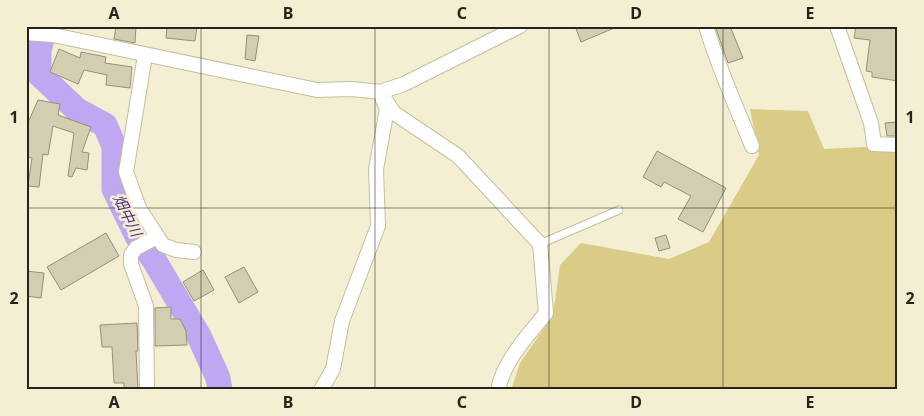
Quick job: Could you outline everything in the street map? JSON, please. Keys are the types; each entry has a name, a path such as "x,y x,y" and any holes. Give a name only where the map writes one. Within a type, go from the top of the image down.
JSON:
{"street":[{"path":"26,33 53,35 317,90 352,89 380,92 404,84 520,26"},
{"path":"706,26 716,60 752,146"},
{"path":"837,26 871,123 874,144 898,146"},
{"path":"145,55 126,172 139,208 154,238 163,245 176,250 194,252"},
{"path":"380,92 394,113 458,156 540,244 546,313 508,362 501,376 498,390"},
{"path":"321,390 333,369 342,321 378,226 376,169 387,109 380,92"},
{"path":"148,390 146,306 131,264 131,255 136,248 154,238"}],"lane":[{"path":"540,244 619,210"}],"shaded area":[{"path":"750,109 808,111 824,149 864,147 898,151 898,390 511,390 520,363 553,315 560,265 581,243 669,259 709,242 759,155"}],"building":[{"path":"116,26 136,26 135,43 114,39"},
{"path":"167,26 197,26 195,41 166,38"},
{"path":"575,26 619,26 581,42"},
{"path":"715,26 730,26 743,58 728,63"},
{"path":"856,26 898,26 898,81 872,77 872,72 866,71 870,40 854,38"},
{"path":"247,35 259,36 255,61 245,59"},
{"path":"59,49 80,58 81,52 106,57 105,63 132,67 130,88 106,85 107,75 84,70 78,84 50,72"},
{"path":"38,100 60,104 58,115 91,127 82,152 89,153 87,170 76,168 72,177 68,176 74,133 53,126 48,155 43,154 39,187 28,186 32,158 26,157 26,127"},
{"path":"898,122 898,136 887,136 885,123"},
{"path":"657,151 726,188 703,232 678,219 691,196 664,182 661,187 643,177"},
{"path":"106,233 119,256 61,290 47,267"},
{"path":"666,235 670,248 659,251 655,238"},
{"path":"244,267 258,292 239,303 225,277"},
{"path":"203,270 214,290 194,301 183,282"},
{"path":"26,271 44,273 41,298 26,296"},
{"path":"171,307 171,319 180,319 186,331 187,345 155,346 155,308"},
{"path":"137,323 138,390 124,390 124,383 114,383 112,347 102,347 100,325"}],"waterway":[{"name":"畑中川","path":"45,26 39,51 39,74 77,110 105,125 114,146 114,189 137,236 154,260 199,336 218,378 220,390"}]}
